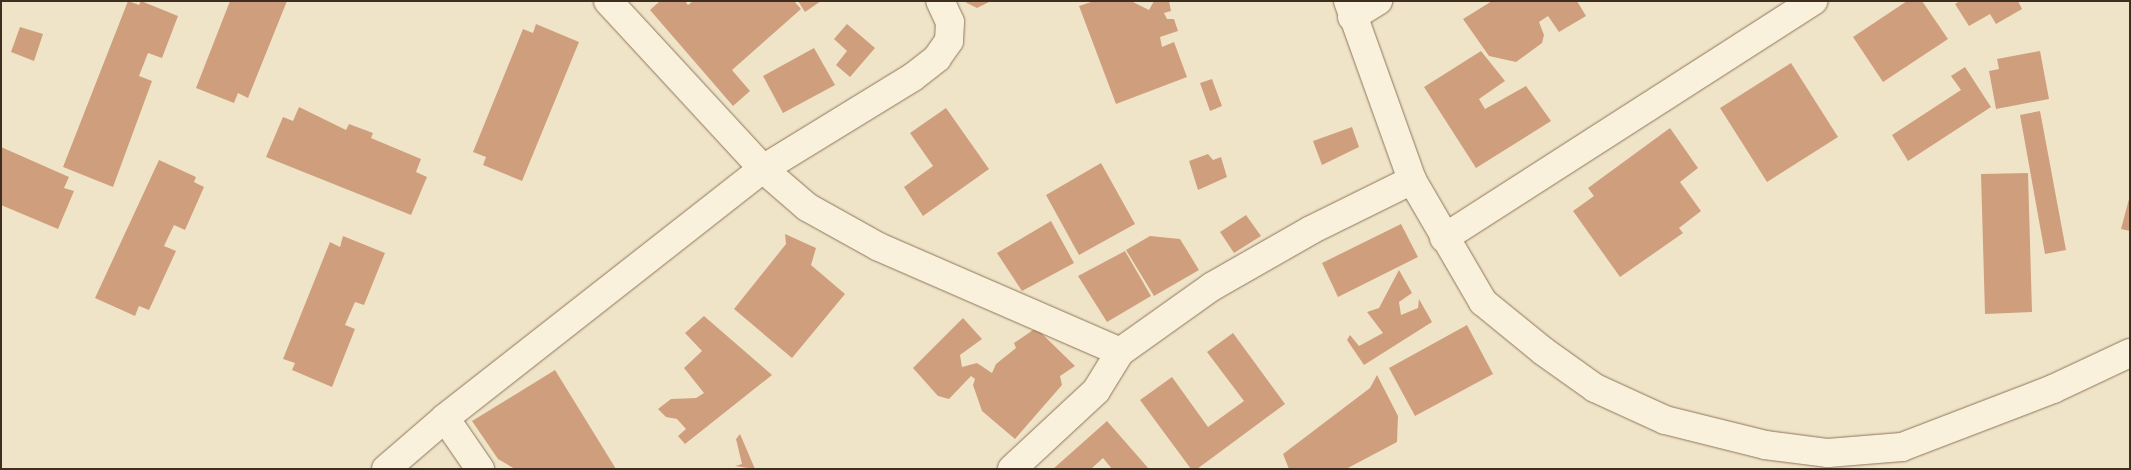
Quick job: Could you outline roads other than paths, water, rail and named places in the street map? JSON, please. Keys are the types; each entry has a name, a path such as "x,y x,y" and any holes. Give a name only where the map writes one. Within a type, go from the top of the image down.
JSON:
{"street":[{"path":"608,1 762,168 808,207 879,248 1120,352"},
{"path":"386,469 445,418 762,168 913,77 937,58 949,41 950,22 940,1"},
{"path":"1378,1 1350,9 1412,180 1444,238 1483,302 1543,351 1595,388 1665,420 1768,457 1902,447 2053,389 2130,353"},
{"path":"1444,238 1813,1"},
{"path":"1012,469 1096,391 1120,352 1213,286 1310,230 1412,180"},
{"path":"445,418 480,469"}]}
